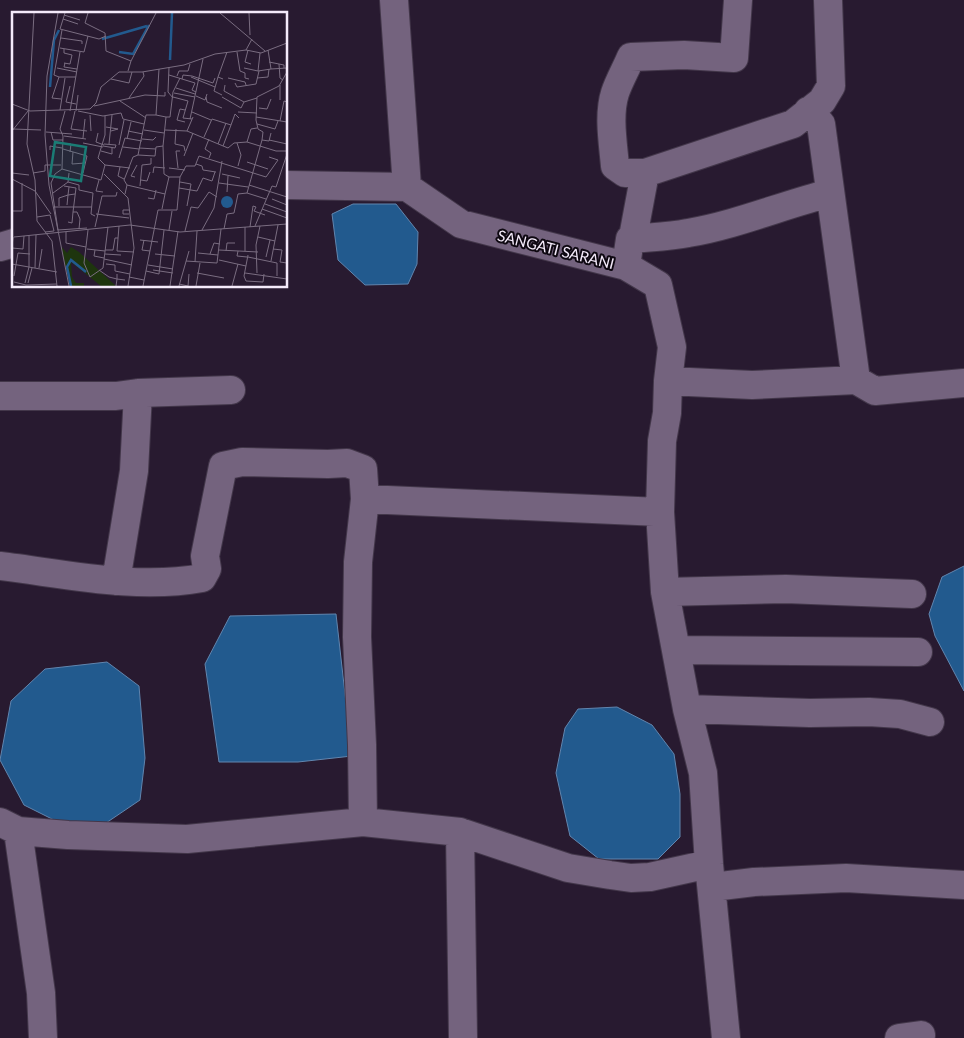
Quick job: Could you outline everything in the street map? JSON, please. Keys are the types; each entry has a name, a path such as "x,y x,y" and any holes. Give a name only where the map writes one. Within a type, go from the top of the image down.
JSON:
{"street":[{"path":"288,185 407,187 394,0"},
{"path":"738,0 734,58 684,55 631,57 613,103 612,139 615,166 625,173 645,172 793,124 822,101 831,86 828,0"},
{"path":"808,112 821,124 856,380"},
{"name":"SANGATI SARANI","path":"407,187 461,224 626,266 645,172"},
{"path":"630,239 688,233 744,219 787,204 830,193"},
{"path":"626,266 658,285 672,347 667,413 662,442 660,512 665,592 687,708 703,773 726,1038"},
{"path":"668,381 752,385 856,380 875,391 964,383"},
{"path":"0,396 116,396 138,393 231,390"},
{"path":"116,581 134,472 138,393"},
{"path":"0,566 116,581 158,583 202,578 207,569 205,556 223,466 242,462 347,463 363,468 365,499 358,562 357,637 362,746 362,822"},
{"path":"365,499 660,512"},
{"path":"665,592 786,589 912,594"},
{"path":"676,650 918,652"},
{"path":"687,708 810,713 877,712 900,714 930,722"},
{"path":"43,1038 40,993 9,826 68,835 187,839 362,822 460,832 568,868 630,878 711,876 754,882 846,878 964,885"},
{"path":"460,832 463,1038"}],"water":[{"path":"353,204 396,204 418,232 417,264 408,284 365,285 338,260 332,214"},
{"path":"964,566 964,691 935,636 929,614 942,577"},
{"path":"336,614 352,756 298,762 219,762 205,664 230,616"},
{"path":"107,662 139,686 145,758 140,800 106,823 58,822 24,805 0,760 11,701 45,669"},
{"path":"617,707 652,725 674,754 680,794 680,837 658,859 599,859 570,836 556,773 565,728 578,709"}]}
